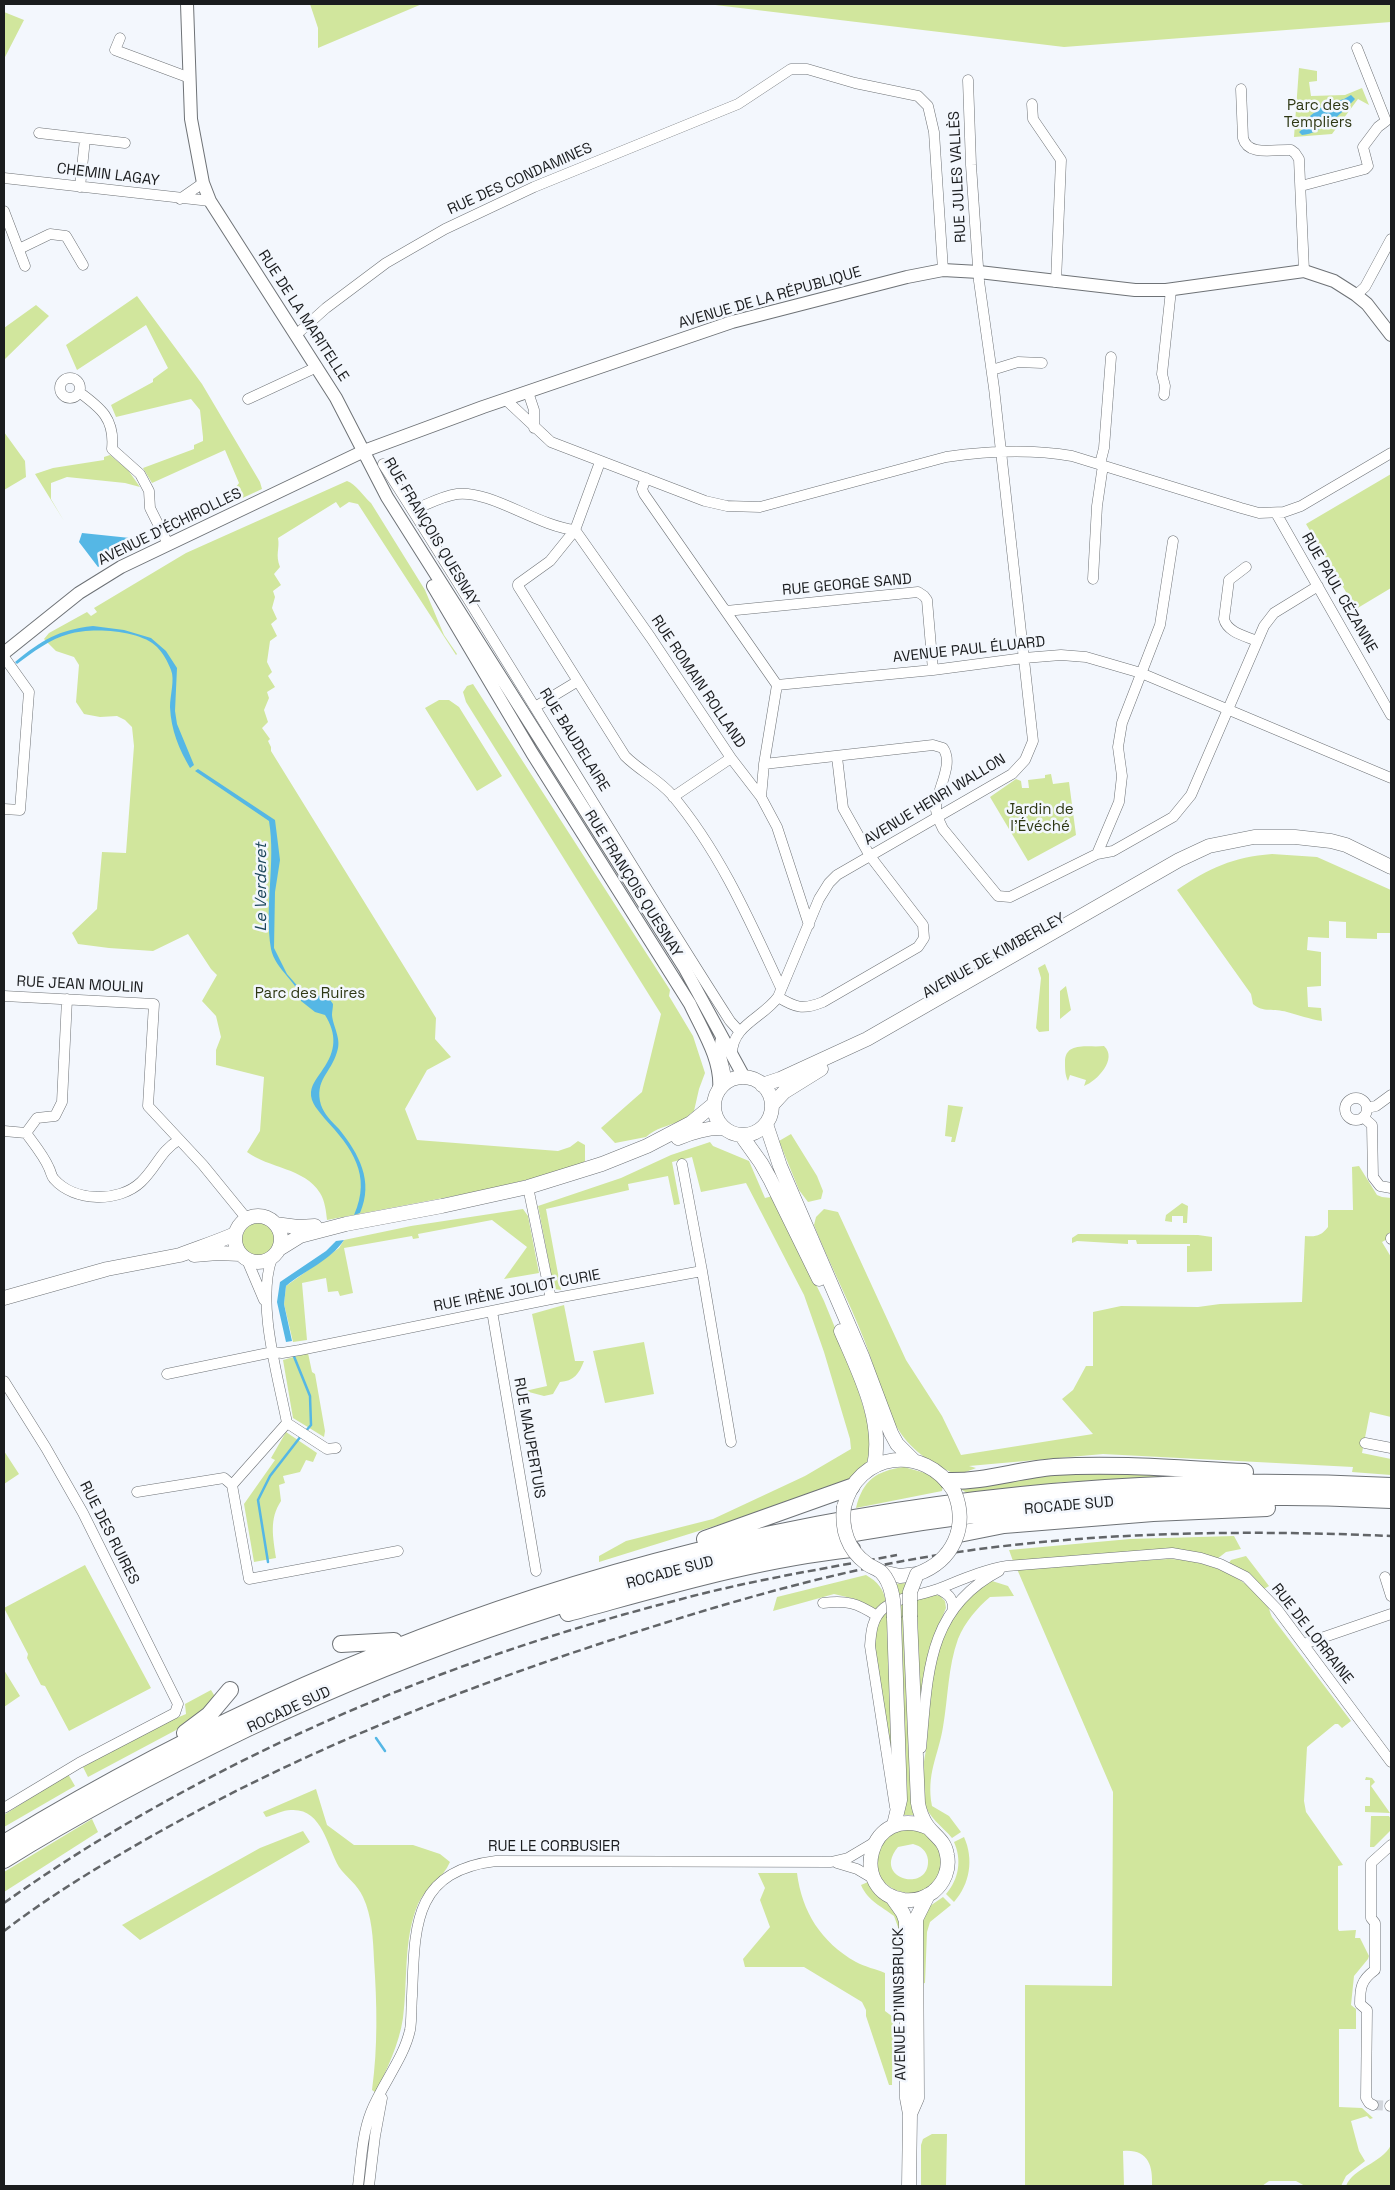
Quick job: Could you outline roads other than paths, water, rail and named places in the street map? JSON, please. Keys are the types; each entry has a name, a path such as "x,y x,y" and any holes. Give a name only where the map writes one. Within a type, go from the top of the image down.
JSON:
{"highway":[{"path":"951,1486 962,1481 1030,1469 1082,1466 1310,1476 1316,1482"},
{"name":"ROCADE SUD","path":"4,1843 74,1802 178,1746 267,1702 427,1643 574,1584 680,1554 850,1518 999,1497 1116,1487 1214,1483 1316,1482 1391,1486"},
{"path":"574,1584 851,1487"},
{"name":"ROCADE SUD","path":"4,1860 82,1814 192,1756 427,1643 668,1573 775,1548 886,1528 986,1514 1134,1501 1241,1497 1391,1500"},
{"path":"959,1534 989,1527 1153,1513 1302,1506 1391,1506"},
{"path":"341,1644 427,1643 796,1557 852,1549"},
{"path":"74,1802 199,1724 230,1690"}],"main road":[{"name":"AVENUE DE KIMBERLEY","path":"762,1085 780,1079 866,1039 1179,860 1209,846 1254,837 1317,838 1338,843 1391,867"},
{"name":"AVENUE DE KIMBERLEY","path":"1295,837 1322,844 1391,876"},
{"name":"AVENUE DE KIMBERLEY","path":"772,1105 784,1092 817,1071 1025,958 1165,876 1236,842"},
{"path":"722,1087 734,1079 744,1077 754,1080 767,1090 772,1105 766,1124 759,1130 741,1135"},
{"name":"RUE FRANÇOIS QUESNAY","path":"714,1104 722,1087"},
{"path":"714,1104 716,1117 724,1128"},
{"path":"529,1190 647,1146 691,1124 714,1104"},
{"path":"766,1124 780,1166 862,1356 891,1433 897,1444 912,1460"},
{"path":"183,1254 190,1256 218,1253 260,1262 293,1239 346,1224 529,1190 600,1173 689,1134 709,1129 724,1128 741,1135 761,1163 804,1246 866,1392 875,1427 877,1448 874,1466"},
{"path":"243,1257 235,1243 235,1234 240,1225 247,1219 260,1216 275,1224 281,1238 275,1253"},
{"path":"275,1224 298,1227 346,1224"},
{"path":"4,1298 107,1269 183,1254 186,1251 235,1234"},
{"path":"895,1460 912,1460 931,1468 951,1486 960,1514 959,1534 948,1553 938,1564 916,1574 900,1576 882,1572 868,1565 852,1549 844,1529 844,1507 851,1487 874,1466 895,1460"},
{"path":"882,1572 892,1594 894,1618 900,1800 895,1822 875,1842 870,1856 871,1872 879,1886 891,1896 910,1900 928,1895 935,1891 944,1878 948,1862 945,1846 935,1832 929,1828 912,1822 895,1822"},
{"path":"916,1574 910,1592 916,1789 919,1809 929,1828"},
{"name":"AVENUE D'INNSBRUCK","path":"910,2114 917,2098 916,1919 928,1895"},
{"name":"AVENUE D'INNSBRUCK","path":"891,1896 903,1913 906,1921 907,2098 910,2114 909,2186"}],"street":[{"name":"RUE DE LA MARITELLE","path":"187,4 192,133 203,183 210,201 317,367 364,451"},
{"path":"120,38 115,50 190,78"},
{"path":"1301,186 1365,169 1368,166 1363,147 1378,126 1386,121 1357,48"},
{"name":"RUE DES CONDAMINES","path":"296,334 326,308 386,263 445,229 534,187 738,104 791,68 807,69 855,83 915,94 925,102 934,132 943,270"},
{"name":"RUE JULES VALLÈS","path":"968,80 971,165 979,272"},
{"path":"1241,89 1245,145 1253,150 1284,150 1295,153 1299,159 1304,271"},
{"path":"1032,104 1033,119 1061,160 1056,282"},
{"path":"40,133 125,143"},
{"path":"80,187 84,139"},
{"name":"CHEMIN LAGAY","path":"4,178 210,201"},
{"path":"180,198 203,183"},
{"path":"4,211 26,266"},
{"path":"19,249 50,234 66,236 83,265"},
{"path":"1356,296 1364,287 1391,239"},
{"name":"AVENUE DE LA RÉPUBLIQUE","path":"364,451 504,399 743,319 853,290 943,270 979,272 1135,290 1171,290 1304,271 1334,281 1356,296 1366,304 1391,335"},
{"name":"AVENUE HENRI WALLON","path":"712,1052 718,1040 732,1035 772,1005 819,899 829,883 838,875 1012,774 1025,760 1033,741 992,370 979,272"},
{"path":"1164,395 1165,386 1162,374 1171,290"},
{"path":"1093,579 1111,357"},
{"path":"992,370 1018,362 1042,363"},
{"path":"248,399 317,367"},
{"path":"79,392 102,409 110,428 112,450 140,474 149,491 150,508 168,544"},
{"path":"528,392 534,410 534,428"},
{"path":"504,399 551,442 705,501 727,506 760,507 946,457 976,453 1049,452 1102,464 1259,513 1276,513 1301,506 1391,453"},
{"name":"AVENUE D'ÉCHIROLLES","path":"5,658 79,593 140,557 364,451"},
{"name":"RUE FRANÇOIS QUESNAY","path":"364,451 387,497 679,959 732,1035 732,1054 744,1077"},
{"name":"RUE FRANÇOIS QUESNAY","path":"364,451 384,502 537,761 690,1004 712,1052 722,1087"},
{"path":"600,462 575,530 550,560 518,584 625,756 634,765 661,784 673,797 709,848 741,902 779,992 794,1007 816,1005 922,943 924,926 870,856 843,808 836,757"},
{"name":"RUE BAUDELAIRE","path":"383,464 730,1021 732,1035"},
{"path":"646,478 642,489 644,494 777,685 764,764 761,797"},
{"path":"412,510 455,494 473,494 557,527 575,530"},
{"name":"RUE PAUL CÉZANNE","path":"1276,513 1391,715"},
{"name":"RUE ROMAIN ROLLAND","path":"575,530 651,638 731,758 761,797 777,827 809,925"},
{"path":"1096,854 1119,802 1122,776 1118,747 1122,724 1160,625 1173,541"},
{"path":"1246,567 1229,580 1224,619 1225,624 1232,630 1256,641"},
{"path":"764,764 933,745 943,748 947,756 936,808 938,818 943,829 998,896 1010,897 1096,854 1113,851 1173,817 1191,795 1256,641 1270,617 1318,586"},
{"name":"RUE GEORGE SAND","path":"726,611 918,592 926,600 933,670"},
{"name":"AVENUE PAUL ÉLUARD","path":"777,685 933,670 1024,658 1061,655 1086,657 1141,673 1391,778"},
{"path":"4,809 20,810 30,692 5,658"},
{"path":"535,707 578,681"},
{"path":"673,797 731,758"},
{"name":"RUE JEAN MOULIN","path":"4,996 154,1004 148,1106 179,1140"},
{"path":"26,1133 36,1118 55,1116 62,1102 68,999"},
{"path":"722,1087 725,1068 719,1052 719,1043 732,1035"},
{"path":"1391,1096 1365,1112 1372,1125 1372,1178 1380,1186 1391,1188"},
{"path":"4,1131 26,1133"},
{"path":"26,1133 54,1179 66,1189 95,1197 116,1194 139,1184 153,1171 168,1146 179,1140 203,1165 247,1219"},
{"path":"682,1164 702,1271 730,1442"},
{"path":"529,1190 551,1299"},
{"path":"266,1306 266,1277 275,1253"},
{"path":"232,1485 286,1423 278,1352 266,1306 243,1257"},
{"name":"RUE IRÈNE JOLIOT CURIE","path":"167,1374 278,1352 300,1350 551,1299 702,1271"},
{"name":"RUE MAUPERTUIS","path":"492,1311 536,1570"},
{"name":"RUE DES RUIRES","path":"4,1381 46,1448 78,1505 178,1704 175,1713 79,1763 4,1808"},
{"path":"286,1423 327,1449 336,1448"},
{"path":"1366,1443 1391,1448"},
{"path":"137,1492 224,1478 232,1485 249,1579 398,1551"},
{"name":"RUE DE LORRAINE","path":"877,1616 894,1602 938,1589 987,1570 1007,1566 1172,1553 1201,1558 1220,1564 1246,1577 1277,1609 1391,1762"},
{"path":"916,1789 929,1666 934,1646 953,1608 978,1584 1007,1566"},
{"path":"1385,1577 1391,1596"},
{"path":"938,1589 948,1593 953,1600 953,1608"},
{"path":"823,1603 842,1600 860,1605 877,1616 871,1629 870,1646 895,1822"},
{"path":"1304,1644 1391,1614"},
{"name":"RUE LE CORBUSIER","path":"831,1862 848,1858 875,1842"},
{"path":"1373,2105 1366,2098 1367,2010 1360,2004 1361,1984 1375,1970 1376,1923 1371,1918 1372,1863 1391,1845"},
{"name":"RUE LE CORBUSIER","path":"384,2087 391,2070 404,2050 410,2029 414,1943 418,1921 425,1902 433,1889 460,1869 479,1863 496,1861 831,1862 857,1868 874,1879"},
{"path":"358,2186 364,2138 370,2113 384,2087"},
{"path":"369,2186 376,2127 384,2087"}],"water":[{"path":"1351,95 1355,99 1324,127 1309,134 1302,135 1299,132 1310,123 1310,116 1324,105"},
{"path":"82,533 130,538 133,547 98,567 79,542"},
{"path":"93,626 124,630 151,638 166,651 177,668 175,711 177,724 194,765 190,768 179,746 172,724 170,707 171,670 161,652 150,641 115,632 78,632 55,639 17,664 15,662 51,637 70,630"},
{"name":"Le Verderet","path":"198,769 275,820 280,860 275,892 274,948 287,974 301,990 309,994 328,997 333,1004 332,1015 338,1038 338,1047 334,1059 321,1083 319,1096 324,1112 353,1148 362,1168 365,1190 360,1213 354,1215 361,1187 356,1163 351,1152 335,1130 315,1107 311,1096 314,1083 333,1049 332,1029 325,1015 315,1012 301,1001 300,994 273,957 271,949 269,917 271,837 269,821 195,771"},
{"path":"344,1240 325,1260 286,1286 284,1304 292,1341 286,1342 277,1302 280,1282 326,1251 336,1241"}],"waterway":[{"name":"Le Verderet","path":"293,1354 310,1396 311,1425 305,1432"},
{"name":"Le Verderet","path":"268,1562 258,1500 270,1476 301,1436"},
{"name":"Le Verderet","path":"376,1738 385,1751"}],"tunnel":[{"path":"1373,2105 1390,2106"}],"railway":[{"path":"4,1931 80,1879 159,1832 212,1803 320,1751 486,1683 636,1632 747,1598 822,1578 898,1562 1020,1544 1144,1535 1207,1533 1391,1536"},
{"path":"4,1903 80,1852 159,1805 241,1762 325,1722 410,1686 497,1654 585,1626 674,1601 757,1581 897,1555"}],"park label":[{"name":"Parc des Templiers","path":"1318,114"},
{"name":"Jardin de l'Évéché","path":"1040,818"},
{"name":"Parc des Ruires","path":"310,994"}]}
